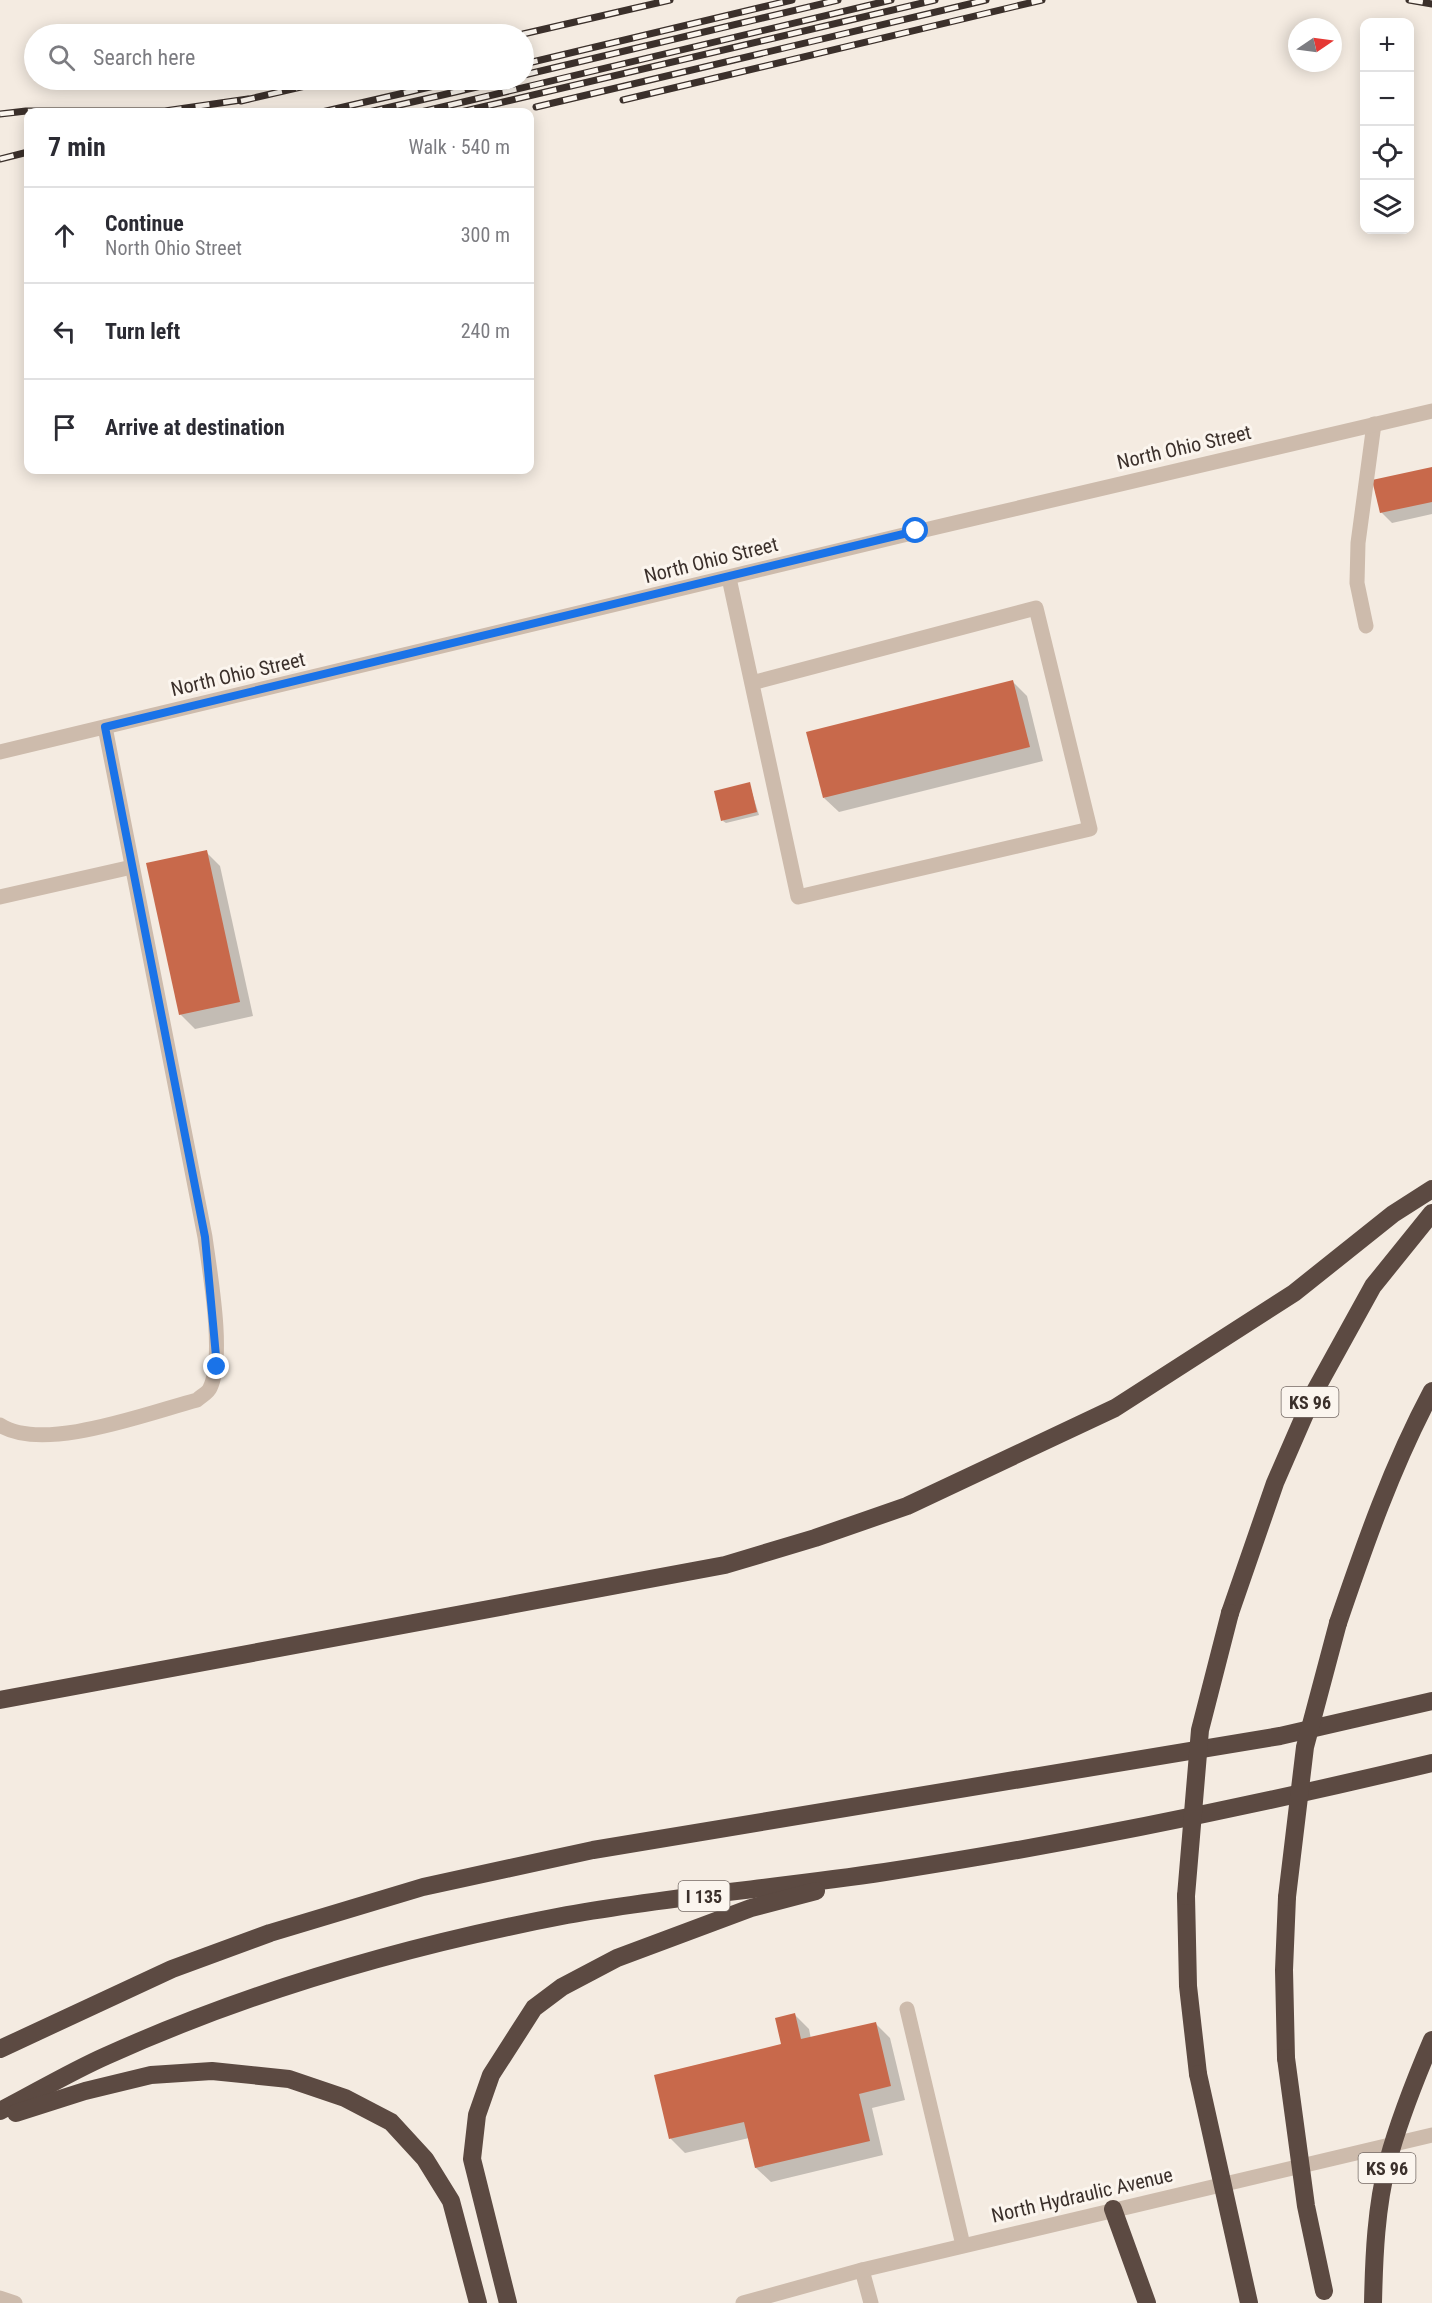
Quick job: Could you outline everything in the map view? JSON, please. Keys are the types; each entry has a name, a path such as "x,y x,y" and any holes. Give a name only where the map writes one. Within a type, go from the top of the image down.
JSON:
{"highway":[{"path":"0,1700 725,1565 815,1538 907,1506 1115,1408 1294,1293 1393,1215 1432,1189"},
{"name":"KS 96","path":"1249,2303 1198,2074 1188,1986 1186,1896 1200,1730 1230,1613 1275,1483 1315,1391 1373,1286 1432,1213"},
{"path":"1325,2297 1306,2206 1286,2058 1284,1970 1287,1897 1305,1747 1338,1623 1376,1513 1407,1438 1432,1391"},
{"path":"0,2049 172,1970 270,1933 423,1887 593,1850 1280,1736 1432,1700"},
{"name":"I 135","path":"0,2111 104,2057 209,2013 296,1984 454,1939 570,1915 886,1872 1091,1836 1432,1762"},
{"path":"508,2303 472,2159 477,2115 491,2075 534,2008 562,1987 617,1958 751,1908 886,1872"},
{"name":"KS 96","path":"1373,2303 1375,2243 1388,2163 1408,2098 1432,2040"},
{"path":"0,2118 86,2091 161,2074 212,2071 289,2079 345,2098 391,2122 425,2158 452,2201 478,2303"},
{"path":"1113,2209 1147,2303"}],"street":[{"name":"North Ohio Street","path":"0,752 1432,411"},
{"path":"1366,626 1357,582 1358,543 1374,424"},
{"path":"729,578 798,897 1090,829 1036,608 752,683"},
{"path":"0,1425 12,1432 26,1435 68,1434 196,1400 209,1390 217,1367 205,1237 105,727"},
{"path":"0,897 132,867"},
{"path":"907,2009 963,2245"},
{"name":"North Hydraulic Avenue","path":"743,2303 963,2245 1432,2135"},
{"path":"862,2270 872,2303"},
{"path":"0,2298 15,2303"}],"building":[{"path":"1432,467 1432,502 1380,513 1372,480"},
{"path":"1013,680 1030,747 823,798 806,732"},
{"path":"750,782 757,812 721,821 714,791"},
{"path":"207,850 240,1002 179,1015 146,863"},
{"path":"795,2013 801,2039 876,2022 891,2086 859,2094 870,2141 755,2168 744,2122 669,2139 654,2075 781,2044 775,2018"}],"railway":[{"path":"534,31 670,0"},
{"path":"534,62 792,0"},
{"path":"534,73 838,0"},
{"path":"534,85 891,0"},
{"path":"478,108 935,0"},
{"path":"536,107 986,0"},
{"path":"623,100 1042,0"},
{"path":"1409,0 1432,4"},
{"path":"241,101 288,90"},
{"path":"339,108 417,90"},
{"path":"386,108 464,90"},
{"path":"438,108 513,90"},
{"path":"186,108 248,99"},
{"path":"0,114 24,111"},
{"path":"0,159 24,153"}],"route":[{"path":"217,1367 211,1277 205,1237 105,727 916,531"}]}
